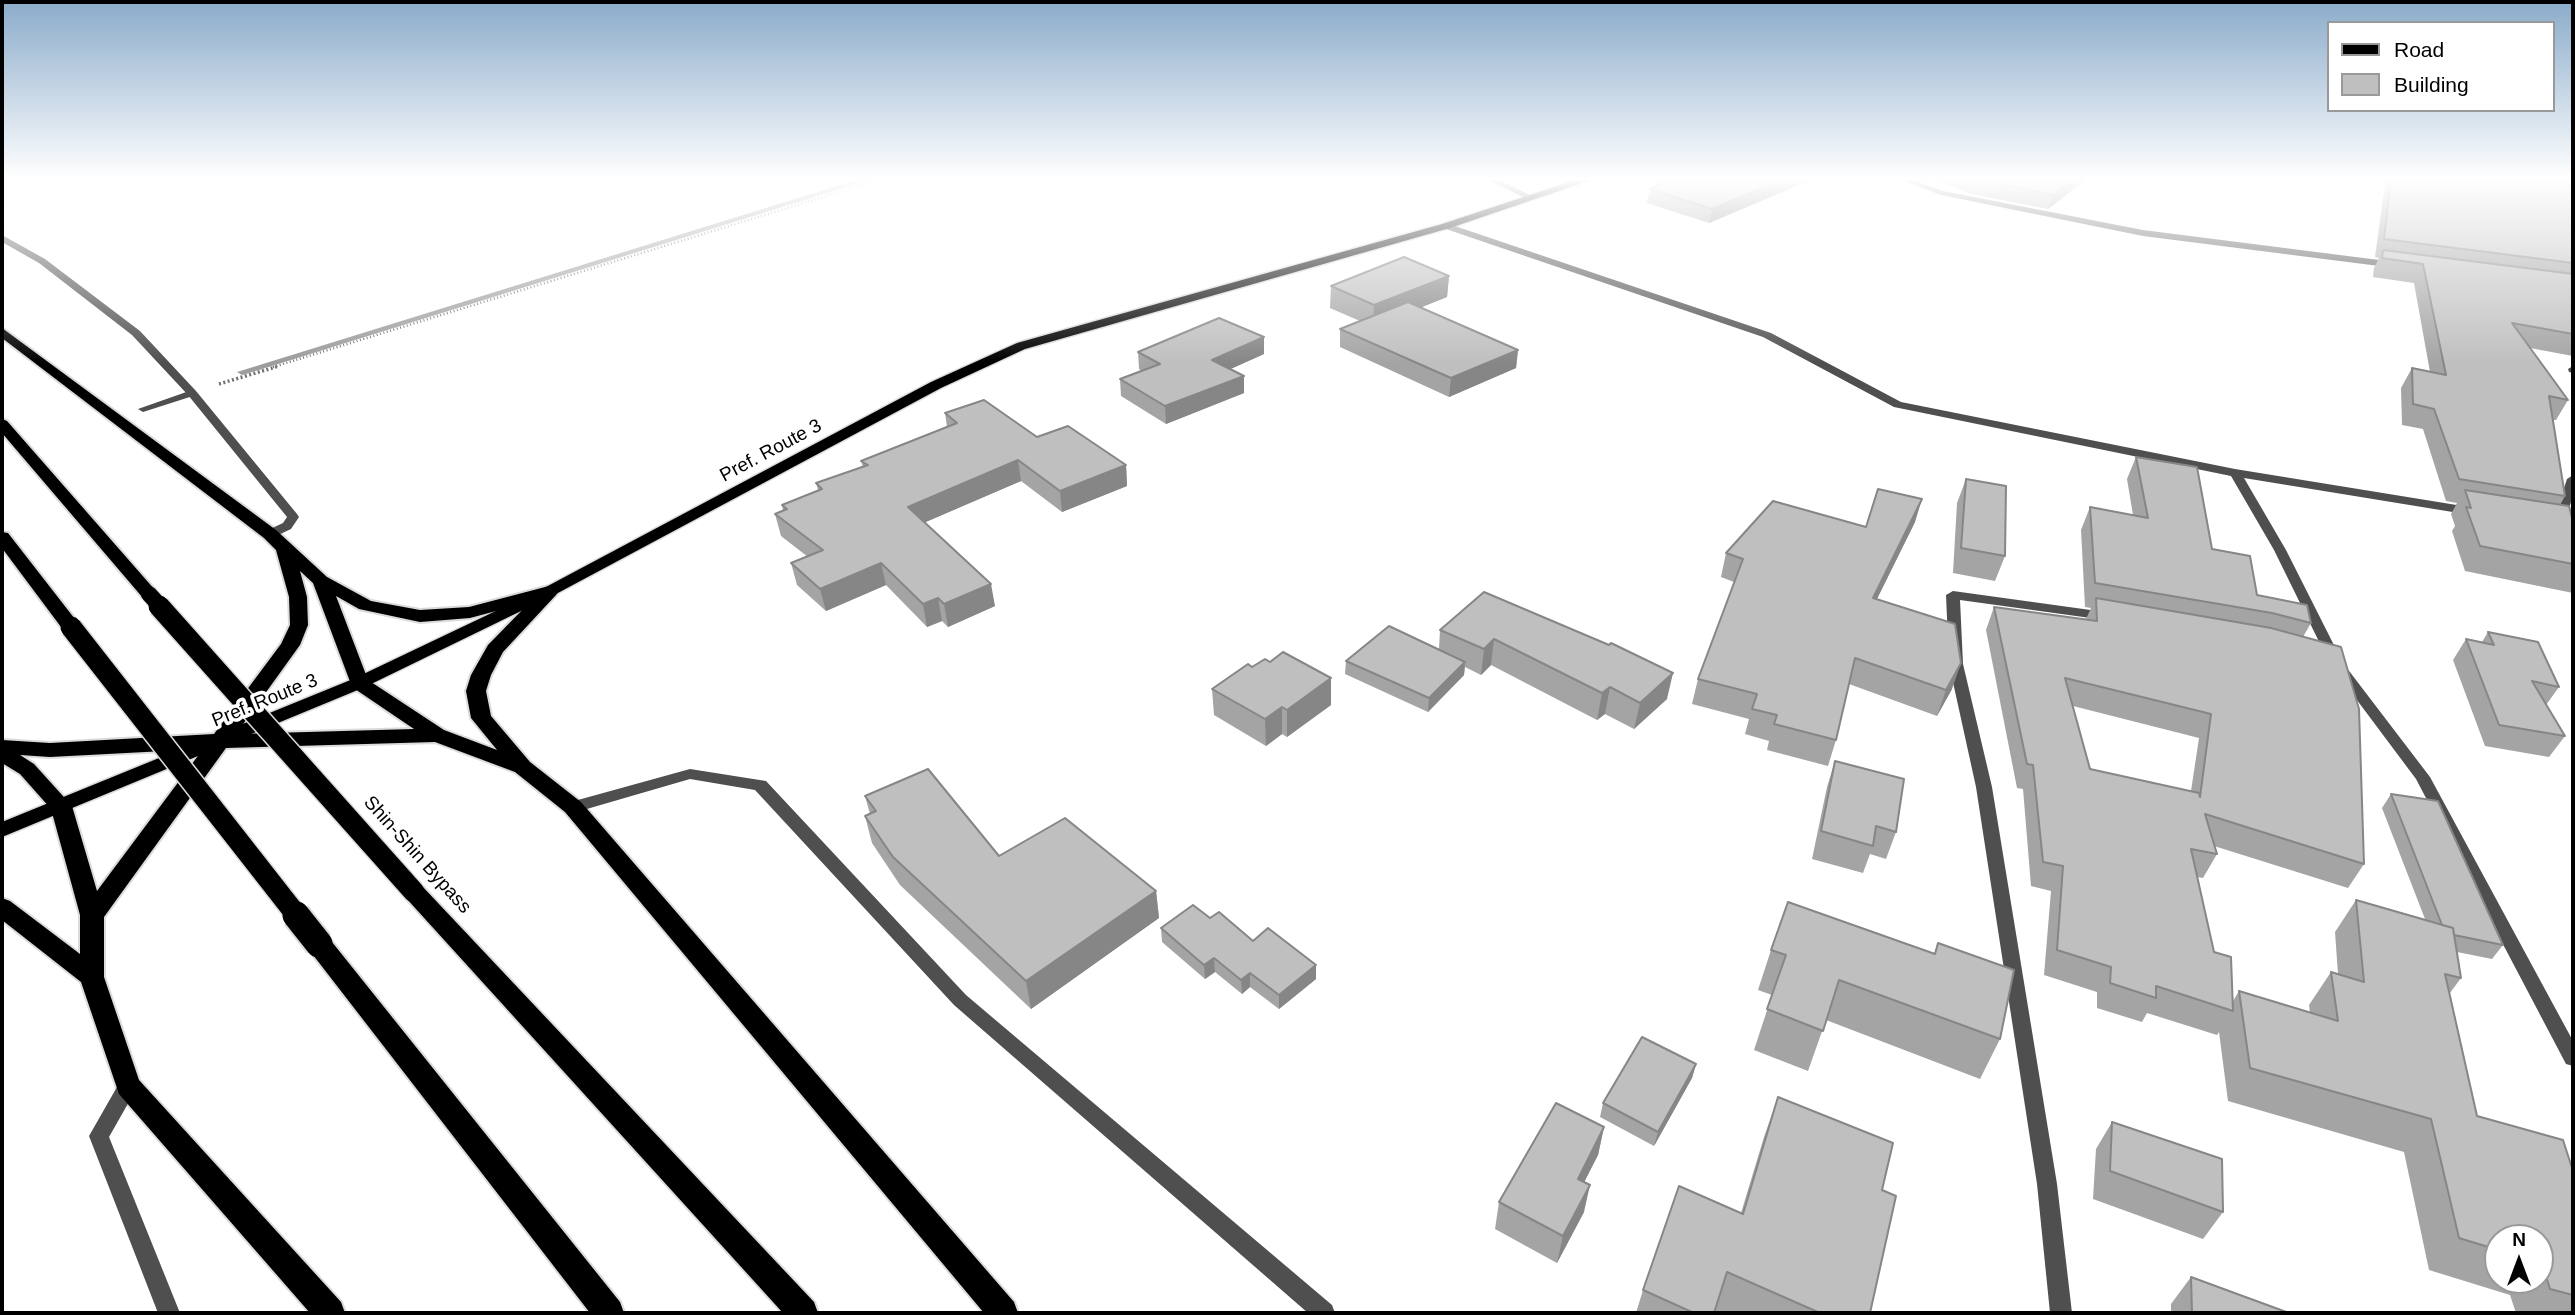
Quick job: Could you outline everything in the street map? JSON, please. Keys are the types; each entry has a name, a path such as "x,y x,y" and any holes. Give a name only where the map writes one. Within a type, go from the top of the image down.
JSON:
{"highway":[{"path":"2,332 270,534 321,581 365,605 420,616 470,612 550,591"},
{"name":"Shin-Shin Bypass","path":"2,424 414,892 803,1313"},
{"path":"2,537 609,1313"},
{"path":"92,915 290,645 299,625 298,597 284,548"},
{"path":"321,581 359,683 437,735 523,767"},
{"path":"550,591 495,649 476,691 481,718 523,767 573,807 1003,1313"},
{"path":"2,747 50,751 218,741 437,735"},
{"path":"2,753 27,769 61,806 92,915 92,977 128,1086 330,1313"},
{"path":"2,907 92,977"}],"main road":[{"name":"Pref. Route 3","path":"2,830 359,683 550,591 936,385 1021,346 1392,241"}],"street":[{"path":"8,241 42,261 136,333 192,393 293,517 287,526 270,534"},
{"path":"1491,241 1767,335 1898,405 2235,473 2491,514"},
{"path":"2209,241 2403,266"},
{"path":"144,409 192,393"},
{"path":"2235,473 2280,550 2337,664 2422,777 2573,1058"},
{"path":"2556,526 2573,479"},
{"path":"2062,1313 2047,1184 1984,787 1956,664 1953,595 2124,619"},
{"path":"2311,657 2337,664"},
{"path":"573,807 691,774 760,785 960,1000 1324,1313"},
{"path":"128,1086 99,1136 169,1313"}],"path":[{"path":"192,393 680,241"}],"building":[{"path":"2403,241 2573,241 2573,263"},
{"path":"2383,250 2573,274 2573,334 2512,323 2568,400 2549,396 2565,496 2459,479 2434,409 2413,404 2412,368 2446,375 2423,264 2382,258"},
{"path":"1404,257 1449,276 1374,305 1331,286"},
{"path":"1408,302 1518,350 1451,378 1340,329"},
{"path":"1219,318 1264,337 1212,360 1244,376 1165,406 1120,379 1160,364 1138,352"},
{"path":"984,400 1037,437 1068,426 1126,465 1060,491 1018,460 908,507 991,584 944,604 938,598 923,604 881,563 820,589 791,563 823,550 775,514 787,509 782,505 822,489 816,483 868,465 861,461 957,423 945,413"},
{"path":"2136,457 2197,467 2212,549 2250,556 2257,595 2307,605 2311,623 2272,613 2095,583 2090,507 2148,518"},
{"path":"1966,479 2006,486 2005,556 1961,548"},
{"path":"1878,489 1922,499 1873,598 1955,624 1961,663 1946,690 1855,658 1836,740 1774,724 1777,715 1752,709 1757,694 1698,679 1743,559 1726,553 1773,501 1866,527"},
{"path":"2465,490 2569,506 2573,522 2573,564 2480,546 2466,507 2471,508"},
{"path":"1484,592 1609,645 1611,643 1673,673 1640,703 1610,687 1602,693 1494,639 1484,649 1440,630"},
{"path":"2096,598 2271,628 2341,647 2359,709 2364,864 2205,814 2217,854 2191,849 2214,952 2231,957 2233,1011 2156,986 2156,998 2110,983 2111,967 2057,950 2063,866 2043,862 2033,765 2027,764 1994,607 2097,621","holes":["2065,678 2211,714 2200,797 2199,793 2090,769"]},
{"path":"1389,626 1465,662 1429,698 1346,661"},
{"path":"2488,632 2538,642 2559,687 2532,681 2565,736 2499,725 2466,639 2494,645"},
{"path":"1283,652 1331,678 1287,710 1282,707 1265,719 1212,689 1248,664 1252,667 1265,659 1270,662"},
{"path":"1835,761 1904,779 1896,832 1876,826 1873,846 1821,831"},
{"path":"928,769 999,856 1065,818 1156,891 1026,981 893,857 865,816 876,811 865,796"},
{"path":"2391,794 2438,801 2503,945 2454,935 2453,928 2442,925"},
{"path":"2356,900 2453,928 2461,978 2445,974 2477,1116 2563,1140 2573,1171 2573,1295 2554,1290 2554,1224 2484,1224 2484,1246 2459,1238 2431,1119 2250,1068 2239,991 2338,1021 2331,972 2364,982"},
{"path":"1788,902 1935,954 1938,943 2014,970 2000,1039 1839,980 1823,1031 1767,1009 1786,955 1771,950"},
{"path":"1193,905 1210,918 1219,912 1253,941 1268,928 1316,965 1279,995 1250,973 1241,980 1214,958 1204,965 1161,928"},
{"path":"1642,1037 1696,1064 1658,1132 1603,1103"},
{"path":"1778,1097 1893,1143 1882,1190 1896,1196 1870,1313 1820,1313 1727,1272 1714,1313 1694,1313 1643,1290 1679,1186 1743,1214"},
{"path":"1556,1103 1604,1127 1578,1179 1590,1185 1563,1236 1499,1202"},
{"path":"2112,1122 2222,1159 2223,1212 2110,1171"},
{"path":"2191,1277 2289,1313 2192,1313"}],"waterway":[{"path":"242,372 666,241"}]}
